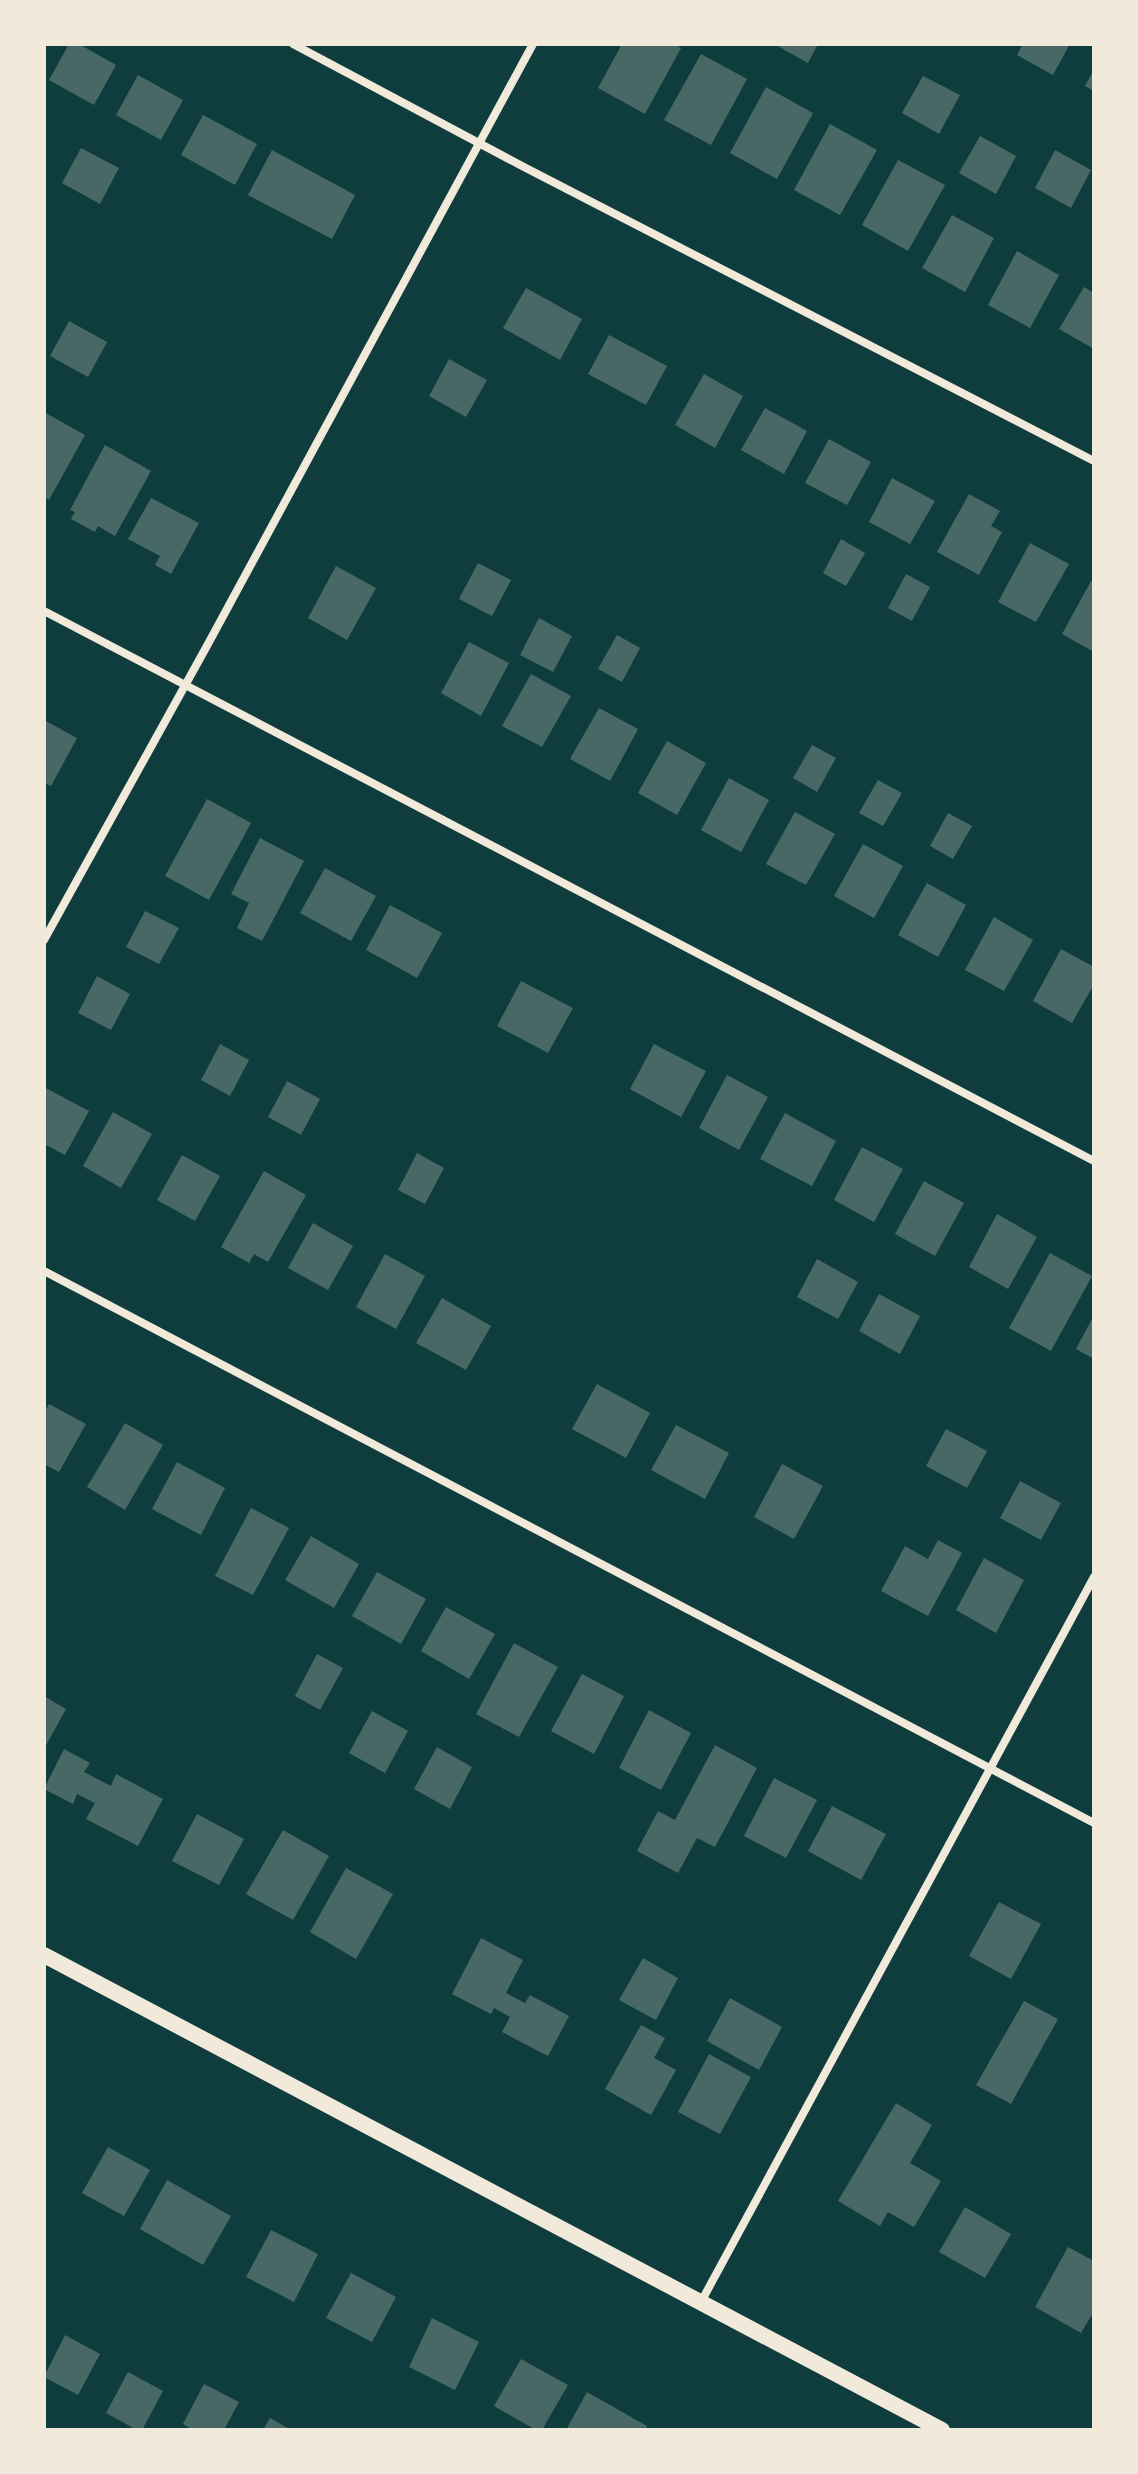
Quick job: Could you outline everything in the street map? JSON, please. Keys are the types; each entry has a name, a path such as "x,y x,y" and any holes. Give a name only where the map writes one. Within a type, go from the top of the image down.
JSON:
{"main road":[{"path":"44,1955 942,2430"}],"street":[{"path":"293,44 1094,461"},
{"path":"44,940 533,44"},
{"path":"44,611 1094,1161"},
{"path":"44,1271 1094,1823"},
{"path":"701,2303 1094,1577"}],"building":[{"path":"69,44 79,44 116,65 94,105 49,80"},
{"path":"622,44 673,44 681,48 645,114 598,88"},
{"path":"774,44 818,44 808,63"},
{"path":"1023,44 1070,44 1053,75 1017,55"},
{"path":"701,54 747,79 711,145 664,120"},
{"path":"1094,69 1094,91 1085,86"},
{"path":"138,75 183,100 161,140 116,115"},
{"path":"923,76 960,95 939,134 902,113"},
{"path":"766,87 813,113 777,179 730,153"},
{"path":"203,115 257,144 235,185 181,155"},
{"path":"830,124 877,150 840,215 794,190"},
{"path":"980,136 1016,156 996,194 959,173"},
{"path":"81,148 119,168 100,204 62,183"},
{"path":"272,150 355,195 332,239 248,195"},
{"path":"1055,150 1091,170 1071,208 1035,188"},
{"path":"898,160 945,185 908,251 862,225"},
{"path":"952,215 994,238 965,292 922,268"},
{"path":"1017,251 1059,275 1030,328 988,305"},
{"path":"1084,287 1094,293 1094,349 1059,329"},
{"path":"526,288 582,319 560,360 503,328"},
{"path":"69,321 107,342 88,377 50,356"},
{"path":"609,335 667,366 646,405 588,374"},
{"path":"449,359 487,380 466,417 429,396"},
{"path":"704,374 743,396 715,448 675,425"},
{"path":"765,408 807,431 784,474 741,450"},
{"path":"44,412 85,435 49,500 44,497"},
{"path":"829,439 871,462 847,505 805,483"},
{"path":"105,445 151,471 115,536 98,526 95,532 71,519 75,512 70,510"},
{"path":"892,478 935,501 910,544 869,522"},
{"path":"969,494 1000,511 991,526 1002,532 979,575 937,552"},
{"path":"151,498 199,523 171,574 155,565 160,556 128,539"},
{"path":"841,539 865,553 846,586 823,573"},
{"path":"1030,543 1069,564 1036,622 998,602"},
{"path":"478,563 511,580 492,616 459,599"},
{"path":"336,566 376,588 347,640 308,618"},
{"path":"906,574 930,587 912,621 888,608"},
{"path":"1091,581 1094,583 1094,652 1062,634"},
{"path":"539,618 572,636 553,672 520,655"},
{"path":"617,635 640,648 622,682 598,669"},
{"path":"469,642 509,663 481,716 441,693"},
{"path":"531,674 571,696 542,747 502,726"},
{"path":"599,708 638,729 610,781 570,759"},
{"path":"44,720 77,738 51,786 44,783"},
{"path":"667,741 706,763 677,815 638,793"},
{"path":"812,745 836,758 817,792 793,778"},
{"path":"729,778 769,800 741,852 701,830"},
{"path":"878,780 902,793 883,826 859,813"},
{"path":"207,799 251,823 209,900 165,876"},
{"path":"795,812 835,834 806,885 766,864"},
{"path":"948,813 972,826 953,859 930,846"},
{"path":"260,838 304,861 262,941 237,928 249,903 231,894"},
{"path":"863,844 903,866 874,918 834,896"},
{"path":"325,868 376,896 351,941 300,913"},
{"path":"927,883 966,905 938,957 898,935"},
{"path":"390,905 442,933 417,978 366,950"},
{"path":"145,911 179,928 159,964 126,947"},
{"path":"994,917 1033,940 1004,991 965,970"},
{"path":"1061,949 1094,967 1094,984 1072,1023 1033,1001"},
{"path":"97,976 130,994 111,1030 78,1013"},
{"path":"521,981 573,1008 548,1053 497,1026"},
{"path":"220,1044 249,1060 230,1096 201,1080"},
{"path":"654,1044 706,1071 681,1117 630,1089"},
{"path":"727,1075 768,1097 739,1150 699,1128"},
{"path":"287,1081 320,1099 301,1135 268,1117"},
{"path":"44,1087 89,1111 65,1155 44,1144"},
{"path":"113,1112 152,1134 121,1188 83,1166"},
{"path":"785,1113 836,1141 812,1186 760,1159"},
{"path":"862,1147 903,1169 874,1222 834,1200"},
{"path":"417,1153 444,1168 425,1204 398,1190"},
{"path":"182,1155 220,1176 195,1221 157,1200"},
{"path":"264,1171 306,1195 268,1262 254,1254 249,1263 221,1247"},
{"path":"924,1181 964,1203 935,1256 895,1234"},
{"path":"997,1214 1037,1237 1008,1289 969,1267"},
{"path":"313,1223 353,1246 328,1290 288,1268"},
{"path":"1050,1253 1092,1276 1051,1351 1009,1328"},
{"path":"385,1254 425,1276 396,1329 356,1307"},
{"path":"817,1259 858,1282 838,1319 797,1297"},
{"path":"879,1294 920,1316 900,1354 859,1331"},
{"path":"442,1298 491,1326 466,1370 416,1343"},
{"path":"1094,1315 1094,1359 1076,1349"},
{"path":"597,1384 650,1413 626,1458 572,1429"},
{"path":"49,1404 86,1424 59,1472 44,1464 44,1413"},
{"path":"125,1423 163,1445 125,1510 87,1487"},
{"path":"676,1425 729,1453 705,1499 651,1470"},
{"path":"946,1429 987,1451 967,1488 926,1466"},
{"path":"177,1462 225,1488 201,1535 152,1509"},
{"path":"782,1464 823,1486 794,1539 754,1517"},
{"path":"1020,1481 1061,1503 1041,1540 1000,1518"},
{"path":"251,1508 289,1528 253,1595 215,1576"},
{"path":"311,1536 359,1564 334,1608 285,1580"},
{"path":"938,1540 962,1553 928,1616 881,1591 905,1546 928,1559"},
{"path":"984,1558 1024,1580 996,1633 956,1610"},
{"path":"377,1572 426,1599 401,1644 352,1616"},
{"path":"446,1607 495,1634 469,1679 421,1651"},
{"path":"514,1643 558,1667 519,1737 476,1714"},
{"path":"317,1654 343,1668 320,1710 295,1696"},
{"path":"582,1674 624,1696 594,1754 551,1731"},
{"path":"44,1696 66,1709 44,1749"},
{"path":"649,1710 691,1733 661,1790 619,1768"},
{"path":"372,1711 408,1731 385,1773 349,1753"},
{"path":"715,1745 757,1768 715,1847 697,1838 678,1873 637,1851 658,1811 675,1820"},
{"path":"437,1747 472,1767 450,1809 414,1789"},
{"path":"64,1749 90,1763 84,1772 111,1786 116,1774 163,1799 138,1846 86,1819 95,1803 77,1794 73,1804 44,1789"},
{"path":"774,1778 817,1800 786,1858 744,1836"},
{"path":"832,1806 886,1834 861,1880 808,1851"},
{"path":"197,1814 244,1839 219,1885 172,1861"},
{"path":"283,1830 329,1856 293,1920 246,1894"},
{"path":"346,1868 393,1894 356,1959 310,1932"},
{"path":"999,1902 1041,1924 1011,1979 969,1956"},
{"path":"481,1938 523,1960 506,1993 525,2003 530,1995 569,2016 548,2056 502,2032 510,2017 494,2008 491,2014 452,1994"},
{"path":"643,1958 678,1978 656,2020 619,2000"},
{"path":"730,1998 782,2027 759,2070 707,2041"},
{"path":"1024,2001 1058,2019 1011,2104 976,2085"},
{"path":"641,2025 665,2038 654,2058 676,2070 651,2115 605,2089"},
{"path":"709,2054 751,2077 720,2134 678,2112"},
{"path":"896,2103 932,2125 910,2163 941,2181 914,2227 888,2212 880,2226 838,2201"},
{"path":"108,2147 150,2170 124,2216 82,2193"},
{"path":"167,2180 231,2216 203,2265 140,2229"},
{"path":"965,2207 1011,2234 985,2278 939,2252"},
{"path":"271,2230 318,2254 294,2302 246,2277"},
{"path":"1068,2247 1094,2261 1094,2311 1081,2333 1035,2307"},
{"path":"351,2273 396,2297 372,2342 326,2318"},
{"path":"432,2318 479,2342 455,2390 409,2367"},
{"path":"65,2335 100,2354 78,2395 44,2377"},
{"path":"521,2359 568,2385 542,2430 536,2430 494,2406"},
{"path":"128,2372 163,2391 142,2430 106,2413"},
{"path":"204,2384 239,2402 224,2430 193,2430 183,2424"},
{"path":"587,2392 647,2426 645,2430 566,2430"},
{"path":"270,2418 291,2430 263,2430"}]}
